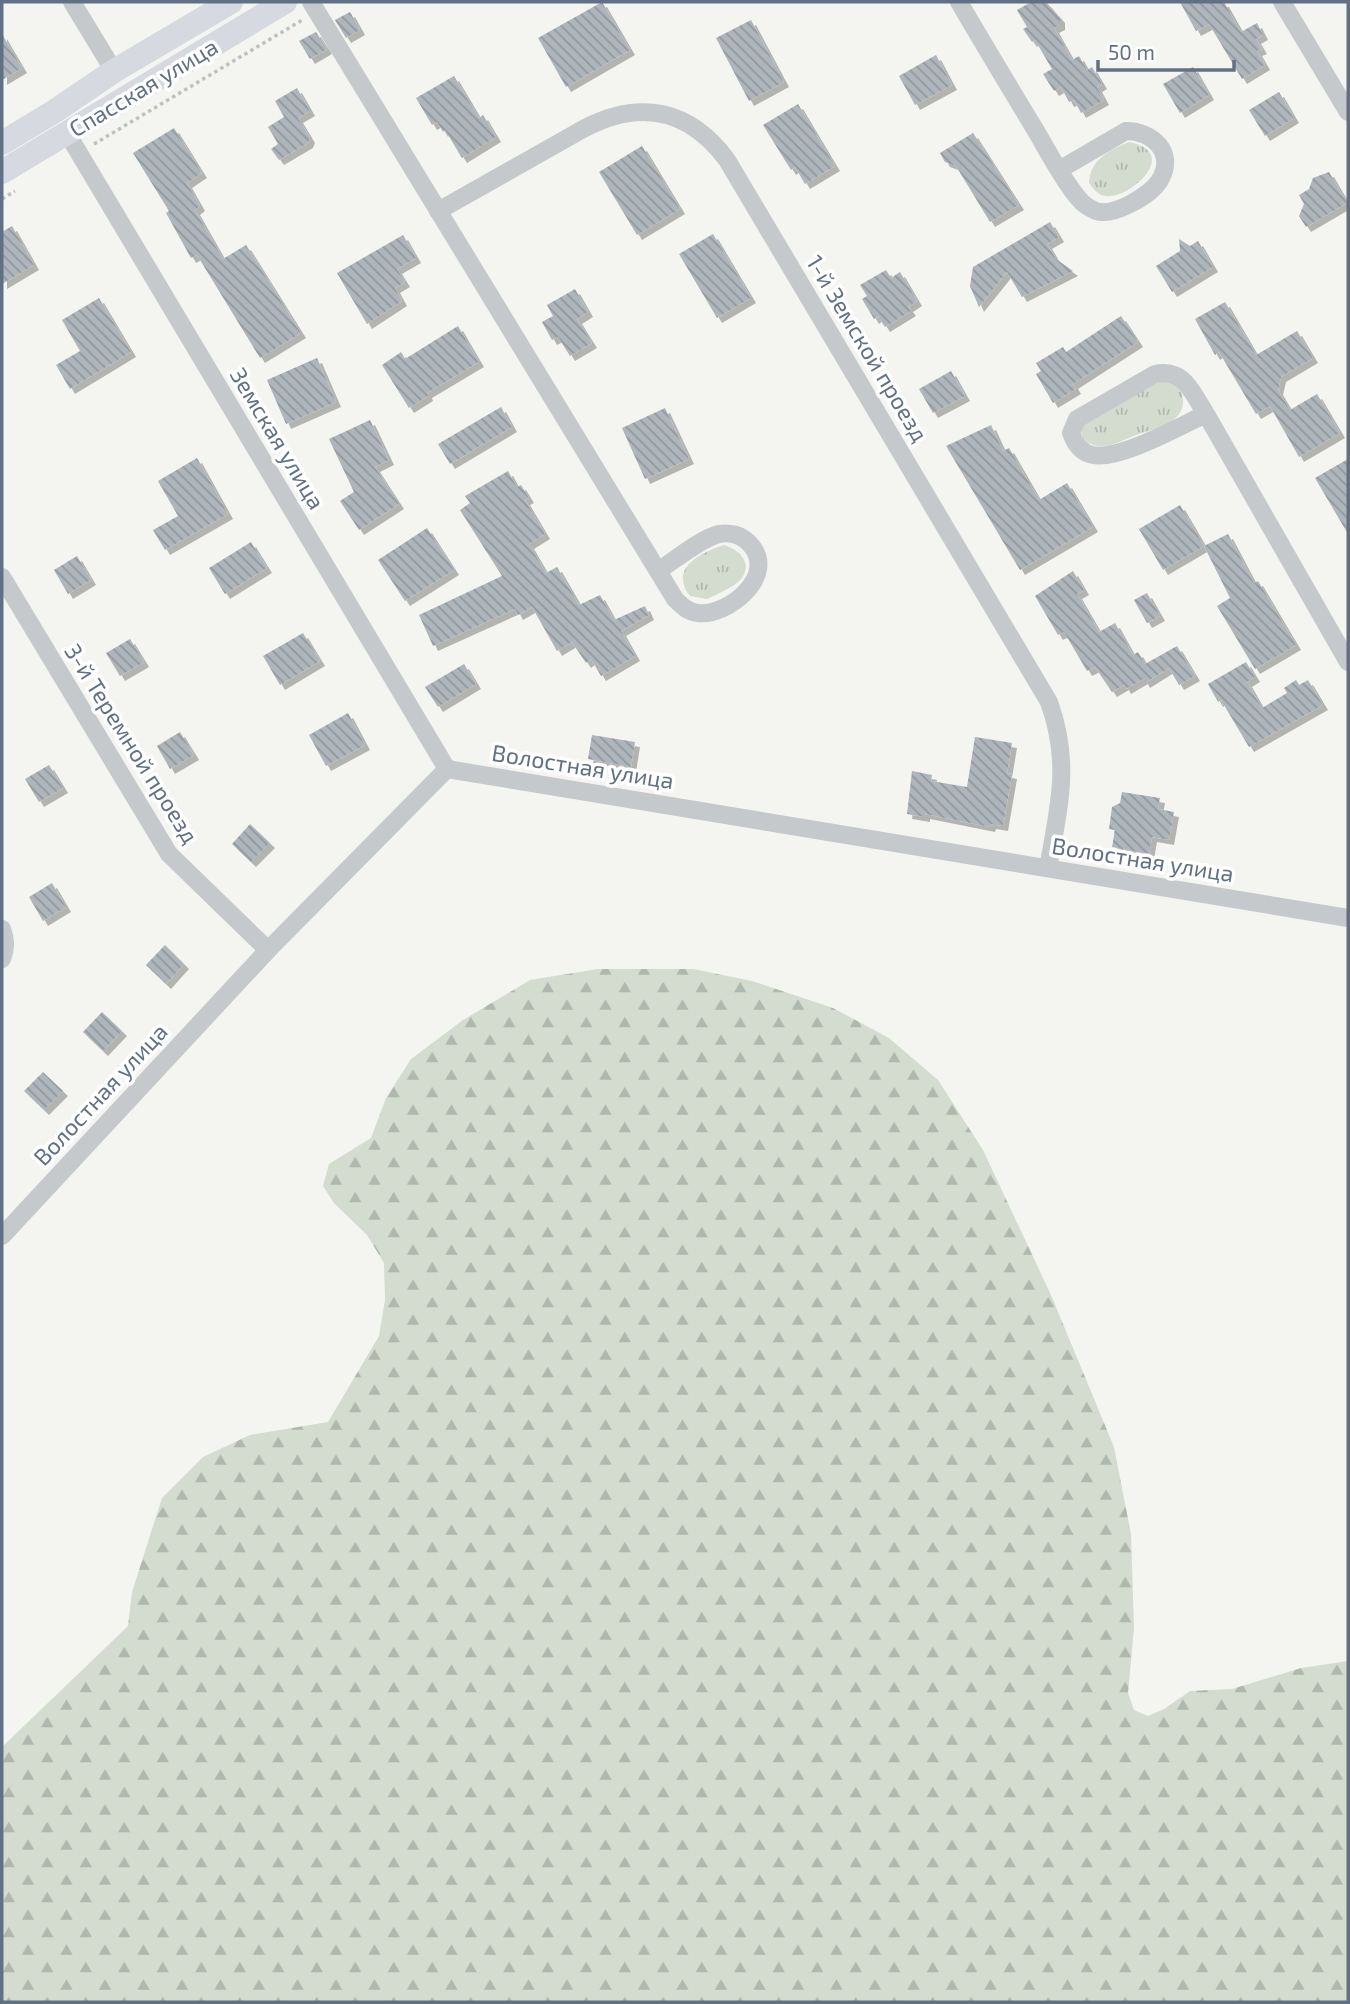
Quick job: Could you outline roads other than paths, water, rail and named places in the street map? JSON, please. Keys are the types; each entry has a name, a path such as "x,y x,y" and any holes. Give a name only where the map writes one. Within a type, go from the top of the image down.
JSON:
{"street":[{"path":"72,2 114,71"},
{"name":"Спасская улица","path":"2,143 114,71 231,2"},
{"name":"Спасская улица","path":"2,172 73,143 285,2"},
{"path":"959,2 1059,170 1087,207 1099,212 1112,212 1151,190 1160,181 1164,156 1159,145 1150,136 1139,131 1126,131 1059,170"},
{"path":"1282,2 1348,112"},
{"path":"314,6 675,599 684,608 696,613 708,613 745,593 754,584 758,559 753,548 744,539 733,534 720,534 658,571"},
{"name":"1-й Земской проезд","path":"438,211 603,118 623,113 653,112 682,120 700,130 715,144 1049,702 1056,723 1063,767 1062,790 1048,868"},
{"name":"Земская улица","path":"73,143 447,769"},
{"path":"1206,414 1112,454 1092,455 1083,451 1071,433 1077,418 1155,374 1167,371 1182,378 1206,414 1348,662"},
{"name":"3-й Теремной проезд","path":"2,577 169,854 268,950"},
{"name":"Волостная улица","path":"2,1236 268,950 447,769 1348,918"},
{"path":"2,929 6,937 2,959"}]}
